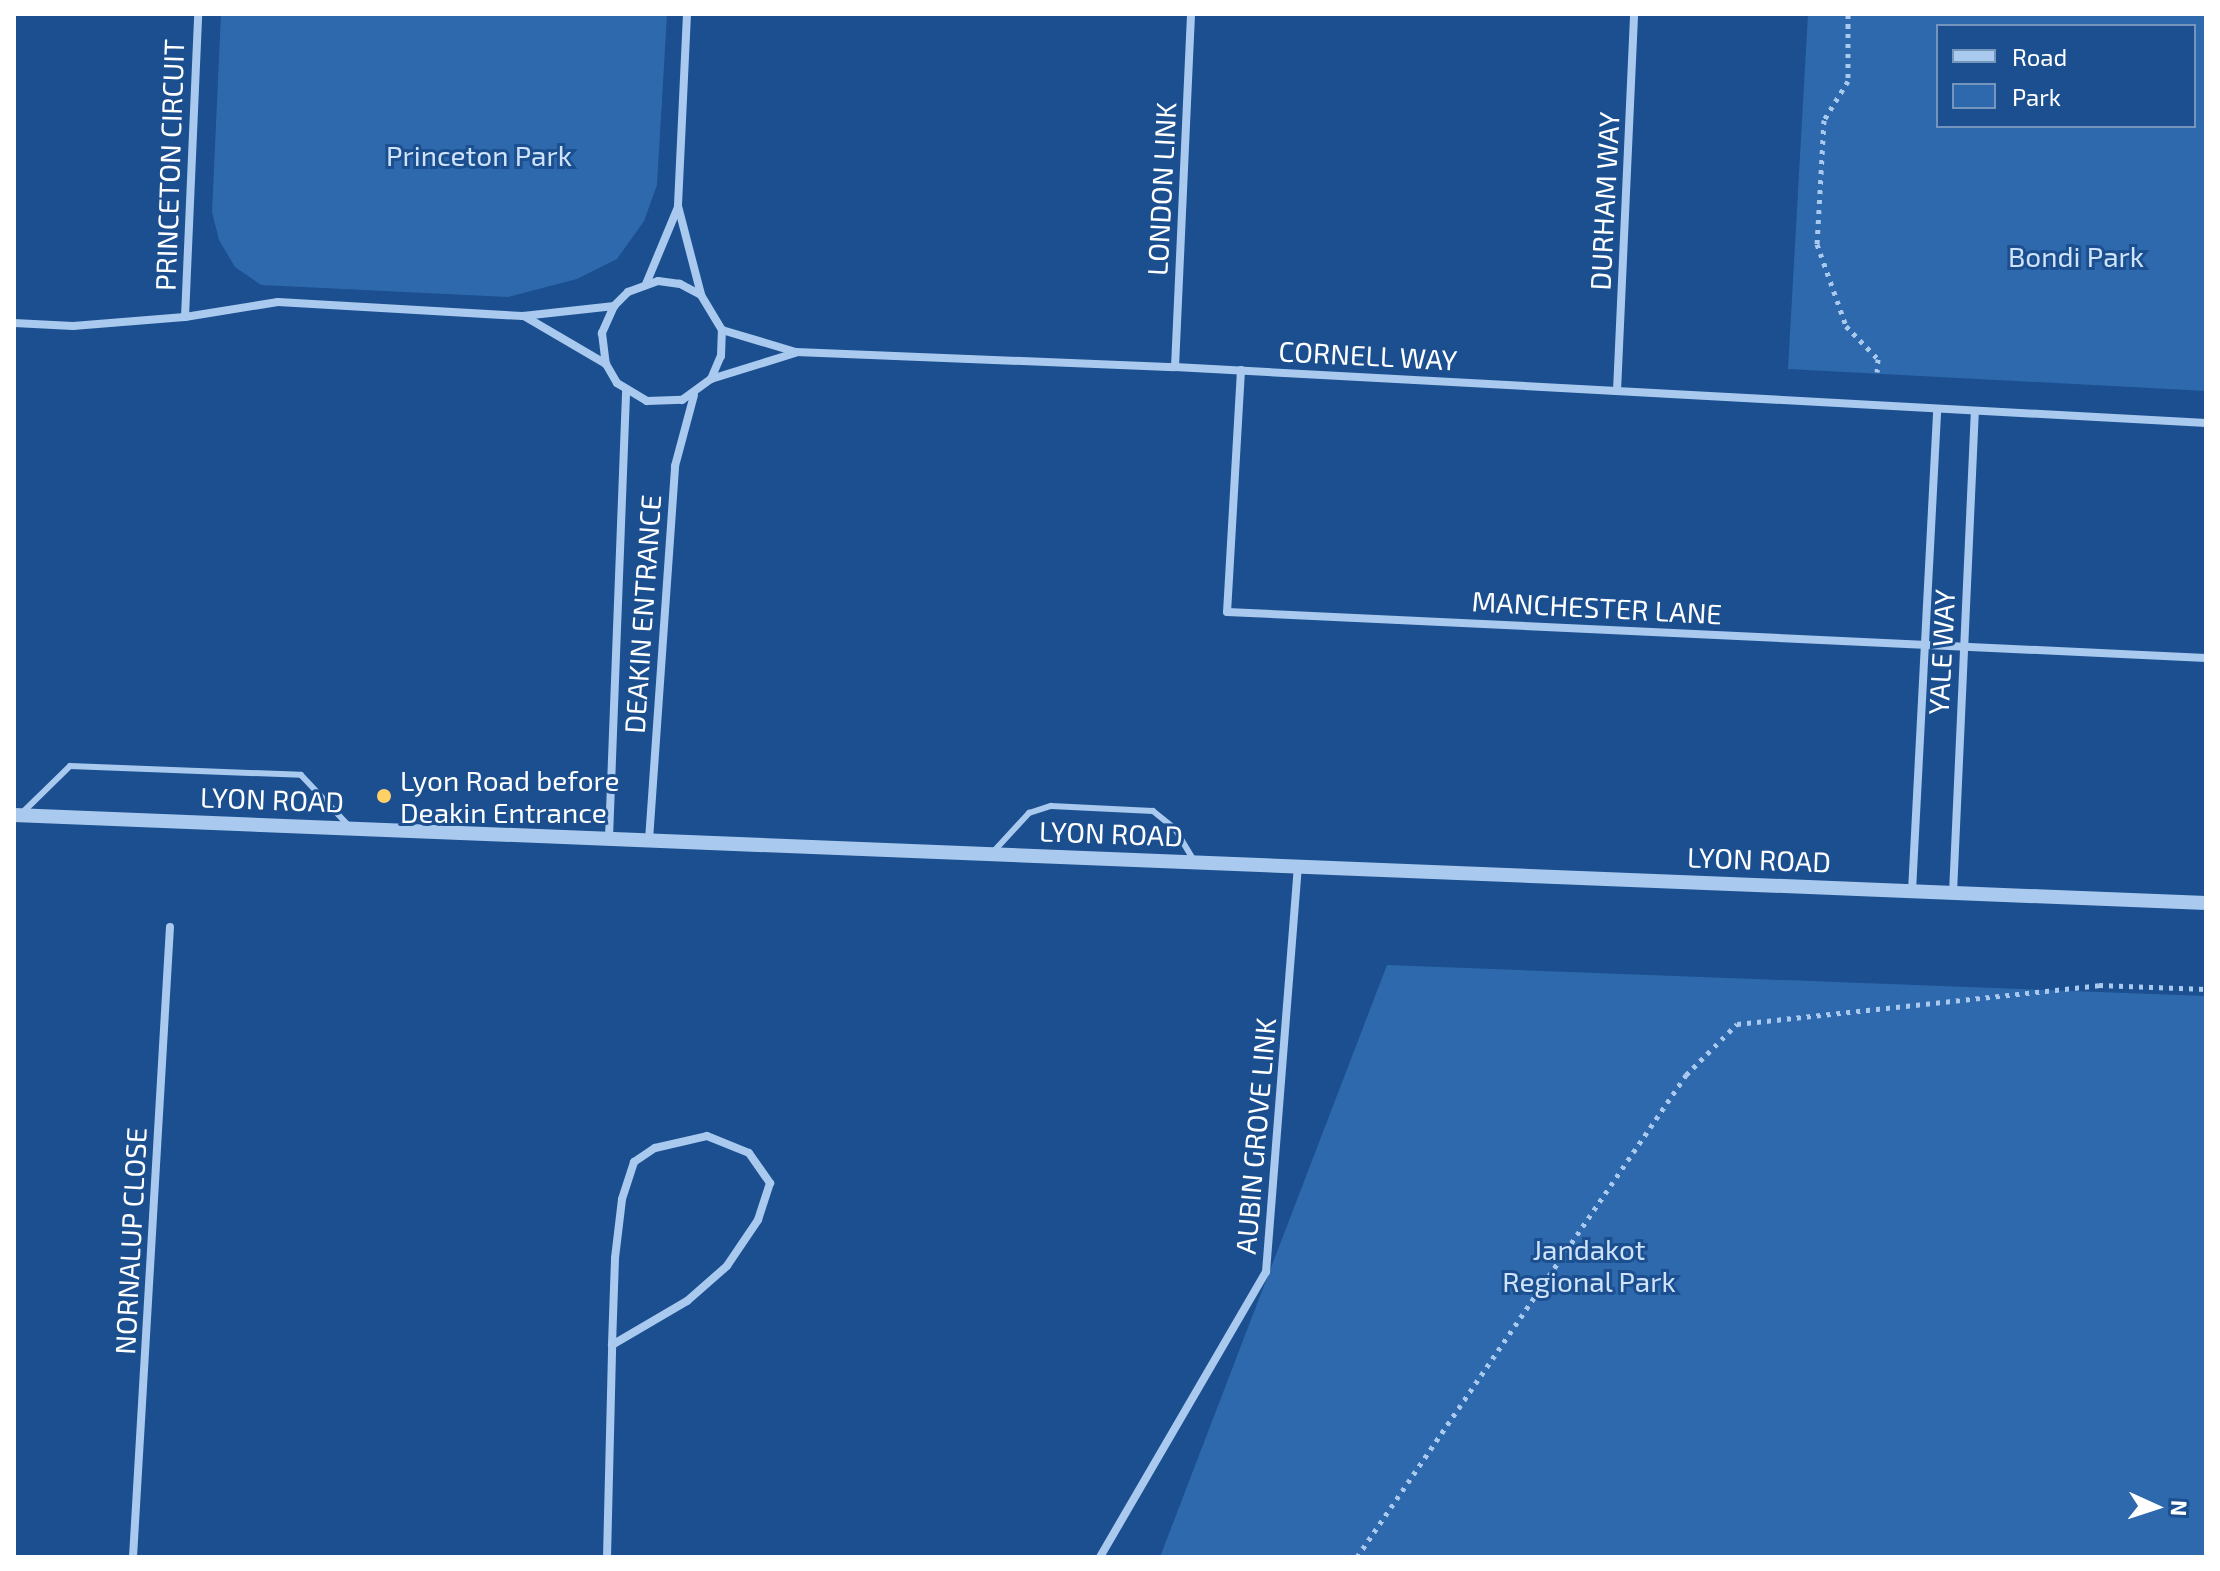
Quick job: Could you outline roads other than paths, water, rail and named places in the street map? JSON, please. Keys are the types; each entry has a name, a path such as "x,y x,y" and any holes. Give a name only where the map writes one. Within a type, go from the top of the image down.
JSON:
{"street":[{"name":"PRINCETON CIRCUIT","path":"185,317 198,14"},
{"path":"678,206 646,284 614,306 602,333 606,364 626,391 659,403 694,395 711,379 721,356 722,330 701,295 678,206 687,14"},
{"name":"LONDON LINK","path":"1175,367 1191,14"},
{"name":"DURHAM WAY","path":"1617,391 1634,14"},
{"path":"646,284 680,284 701,295"},
{"name":"PRINCETON CIRCUIT","path":"14,323 73,326 185,317 278,302 523,316 614,306"},
{"name":"PRINCETON CIRCUIT","path":"523,316 606,364"},
{"name":"CORNELL WAY","path":"722,330 796,352 1241,370 1937,412 2206,423"},
{"name":"CORNELL WAY","path":"711,379 796,352"},
{"name":"MANCHESTER LANE","path":"1241,370 1227,612 2206,658"},
{"name":"DEAKIN ENTRANCE","path":"609,837 626,391"},
{"name":"DEAKIN ENTRANCE","path":"649,840 675,466 694,395"},
{"name":"YALE WAY","path":"1912,891 1937,412"},
{"name":"YALE WAY","path":"1953,893 1975,413"},
{"name":"LYON ROAD","path":"17,815 2206,903"},
{"name":"AUBIN GROVE LINK","path":"1100,1557 1266,1272 1298,867"},
{"name":"NORNALUP CLOSE","path":"133,1557 170,927"},
{"path":"607,1557 612,1345 622,1199 634,1162 655,1148 707,1136 749,1153 770,1183 758,1220 727,1266 687,1301 612,1345"}],"lane":[{"path":"17,815 70,766 301,775 351,828"},
{"path":"991,854 1029,813 1051,806 1153,811 1175,829 1195,862"}],"place":[{"name":"Lyon Road before Deakin Entrance","path":"384,796"}],"park label":[{"name":"Princeton Park","path":"479,155"},
{"name":"Bondi Park","path":"2076,256"},
{"name":"Jandakot Regional Park","path":"1589,1265"}]}
